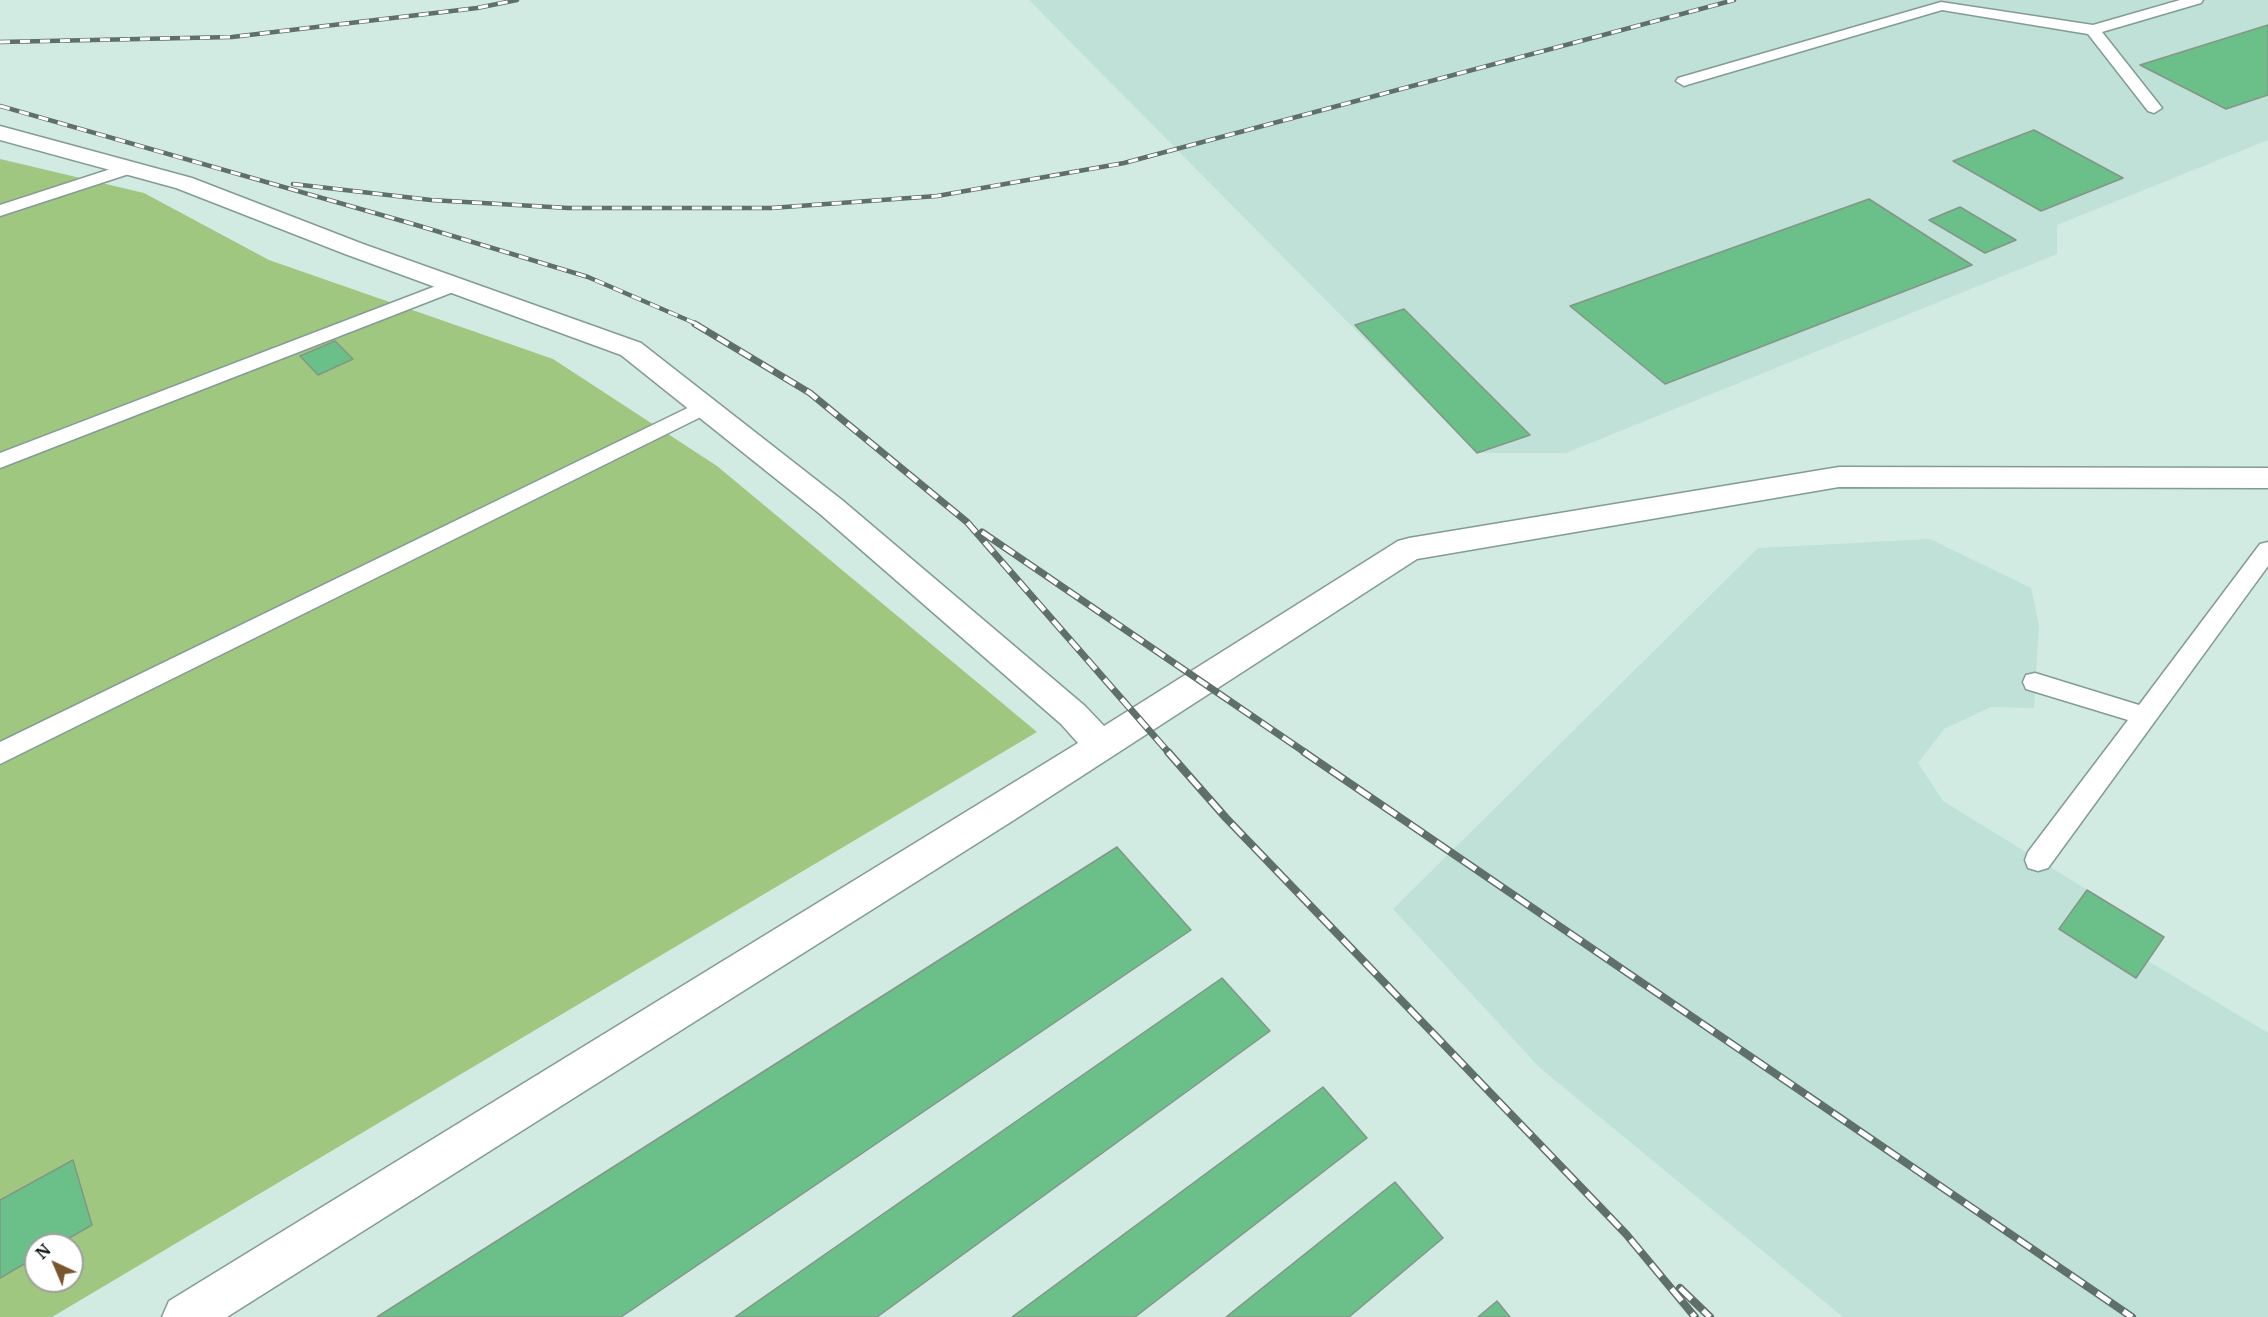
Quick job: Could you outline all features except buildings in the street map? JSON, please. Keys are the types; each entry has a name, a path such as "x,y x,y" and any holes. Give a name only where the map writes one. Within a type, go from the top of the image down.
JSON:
{"street":[{"path":"0,133 184,183 631,349 849,522 1073,715 1101,746"},
{"path":"185,1317 1101,746 1409,549 1839,477 2268,478"}],"lane":[{"path":"1684,81 1941,6 2093,30 2196,0"},
{"path":"2093,30 2154,108"},
{"path":"0,211 129,168"},
{"path":"0,461 454,285"},
{"path":"0,754 704,407"},
{"path":"2038,860 2268,549"},
{"path":"2035,682 2145,716"}],"shaded area":[{"path":"1029,0 2268,0 2268,140 2057,225 2057,254 1566,453 1477,453"},
{"path":"1930,539 2031,588 2039,624 2034,708 1991,707 1944,729 1918,763 1943,801 2164,937 2148,961 2268,1033 2268,1317 1843,1317 1540,1068 1393,909 1758,548"}],"green space":[{"path":"0,159 144,193 269,260 553,359 717,466 1037,732 52,1317 0,1317"}],"railway":[{"path":"0,42 232,37 477,8 517,0"},
{"path":"293,184 431,200 568,208 771,208 937,196 1124,163 1734,0"},
{"path":"0,106 413,224 588,277 699,325"},
{"path":"695,324 810,393 967,522 1169,753"},
{"path":"982,532 1306,753"},
{"path":"1168,752 1226,818 1626,1234 1695,1317"},
{"path":"1304,752 2132,1317"},
{"path":"1680,1288 1710,1317"}]}
